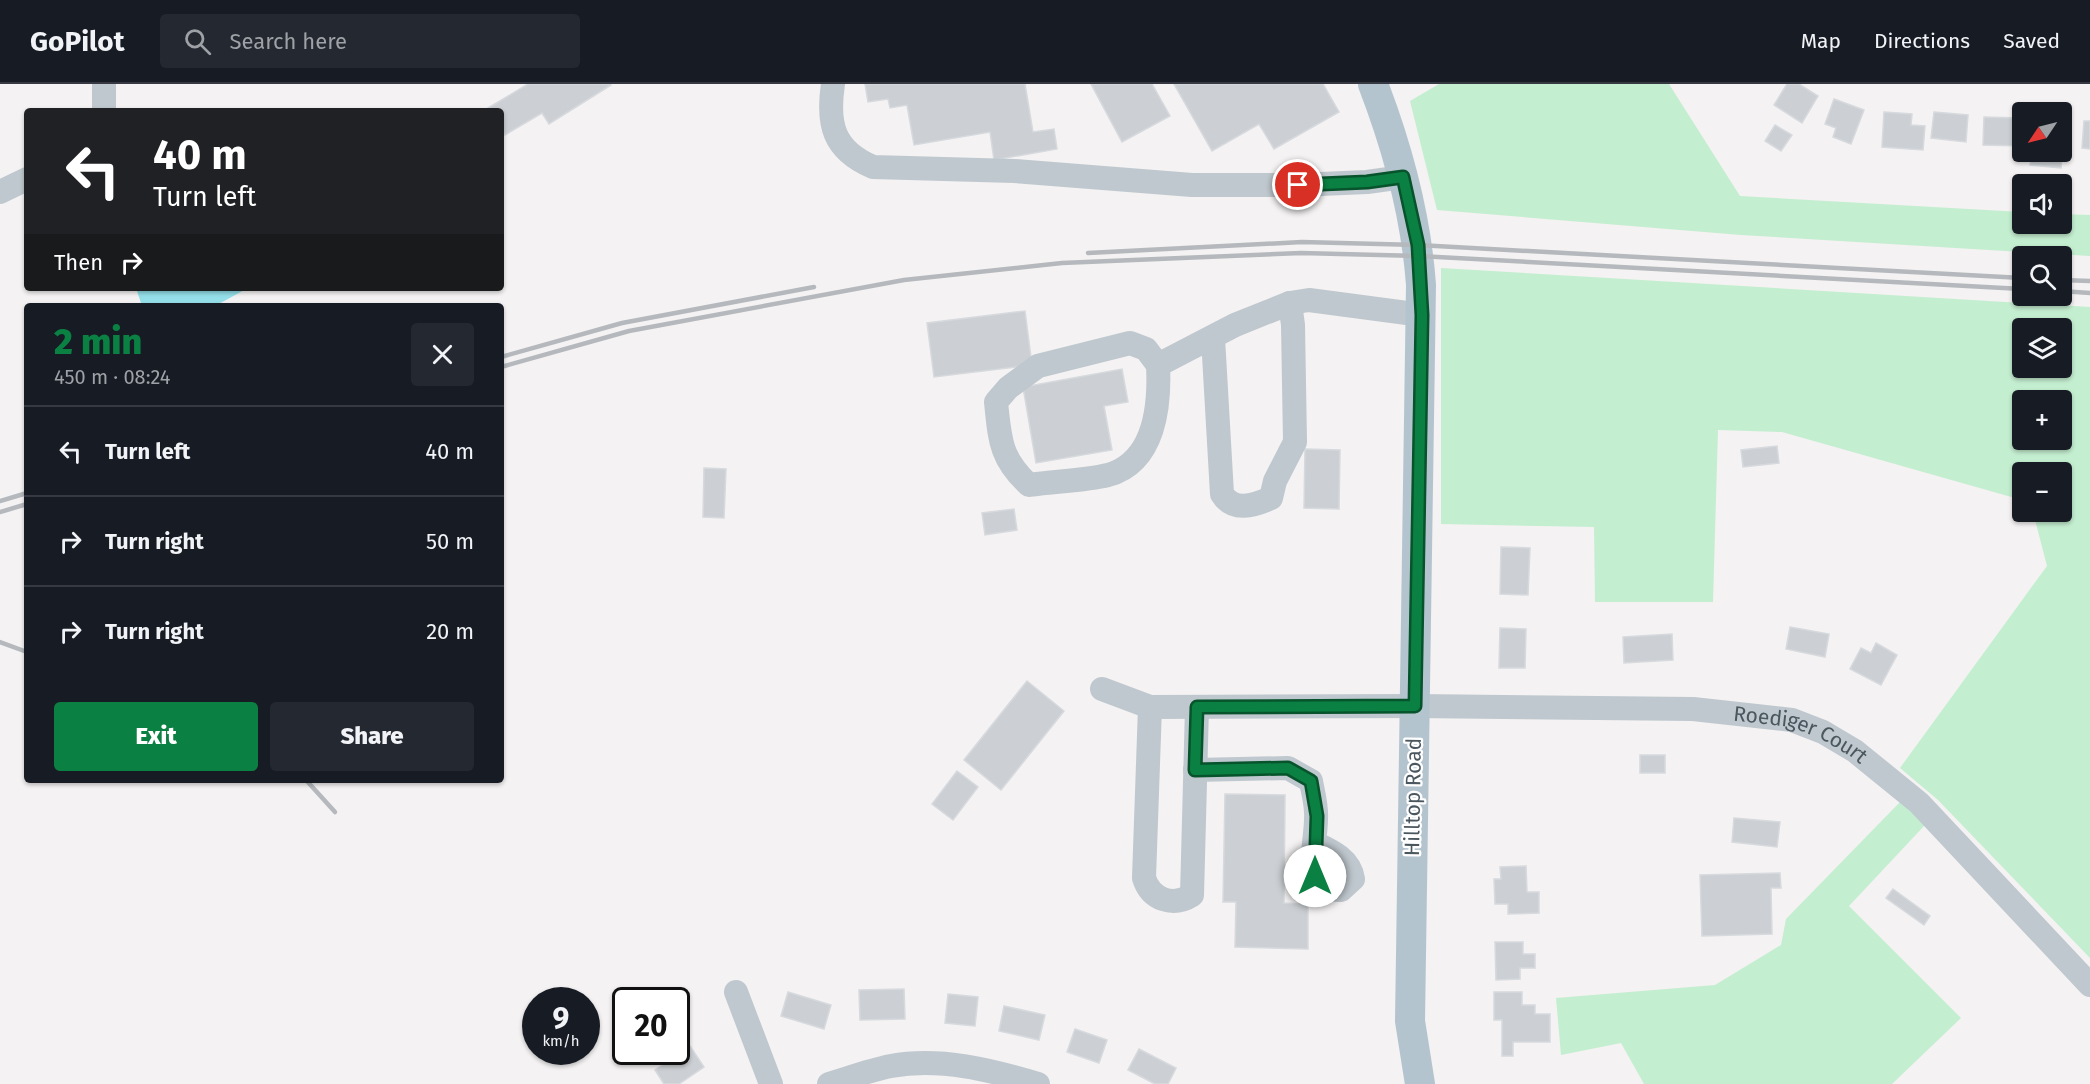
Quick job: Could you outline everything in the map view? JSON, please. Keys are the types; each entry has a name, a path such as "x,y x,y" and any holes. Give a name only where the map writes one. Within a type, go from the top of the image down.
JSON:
{"main road":[{"name":"Hilltop Road","path":"1373,84 1392,134 1418,245 1422,315 1410,1021 1420,1084"}],"street":[{"path":"104,84 104,108"},
{"path":"833,84 830,119 842,145 858,161 873,167 1014,171 1191,185 1344,183 1403,177"},
{"path":"0,192 24,180"},
{"path":"1158,365 1273,308 1290,303 1309,300 1422,315"},
{"path":"1214,338 1222,494 1227,502 1238,507 1262,503 1271,498 1275,482 1295,442 1293,325 1290,303"},
{"path":"1130,343 1146,349 1158,365 1159,398 1152,434 1137,455 1123,468 1108,475 1029,484 1012,470 1001,449 996,402 1021,377 1038,366 1130,343"},
{"path":"1102,689 1150,707 1144,878 1147,889 1163,901 1182,902 1192,895 1197,707"},
{"name":"Roediger Court","path":"1150,707 1415,706 1693,709 1792,720 1823,732 1855,750 1919,803 2090,985"},
{"path":"1195,770 1288,768 1301,773 1311,781 1317,816 1315,843"},
{"path":"736,992 771,1084"},
{"path":"829,1084 892,1066 950,1064 1003,1073 1038,1084"}],"green space":[{"path":"1439,84 1669,84 1740,196 2012,211 2012,234 2072,234 2072,214 2090,215 2090,256 2072,255 2072,246 2012,246 2012,251 1741,235 1437,210 1410,101"},
{"path":"1441,268 2012,302 2012,306 2090,307 2090,958 1938,800 1900,768 2047,566 2036,522 2072,522 2072,462 2012,462 2012,497 1782,432 1718,430 1713,602 1595,602 1594,527 1441,524"},
{"path":"1901,801 1925,825 1849,906 1961,1018 1892,1084 1644,1084 1621,1043 1561,1055 1556,998 1715,985 1781,945 1786,919"}],"water":[{"path":"137,291 242,291 220,303 141,303"}],"building":[{"path":"528,84 611,85 549,124 542,113 505,135 504,108 488,108"},
{"path":"865,84 1025,84 1033,132 1054,129 1057,149 994,160 990,132 914,145 907,105 890,108 888,99 868,102"},
{"path":"1091,84 1152,84 1170,116 1122,142"},
{"path":"1174,84 1323,84 1339,112 1274,149 1259,124 1212,151"},
{"path":"1787,84 1799,84 1818,96 1802,123 1774,105"},
{"path":"1834,99 1864,110 1851,144 1833,137 1836,128 1825,124"},
{"path":"1884,112 1912,114 1911,125 1925,126 1923,150 1882,147"},
{"path":"1934,112 1968,115 1966,142 1931,138"},
{"path":"1984,117 2012,118 2012,146 1983,145"},
{"path":"2084,121 2090,121 2090,149 2082,148"},
{"path":"1775,125 1792,135 1781,151 1765,141"},
{"path":"2030,162 2062,162 2061,168 2030,165"},
{"path":"1025,311 1032,365 934,377 927,323"},
{"path":"1122,369 1128,402 1104,406 1112,450 1036,463 1023,387"},
{"path":"1777,446 1779,463 1743,467 1741,450"},
{"path":"1305,449 1340,450 1339,509 1304,508"},
{"path":"704,468 726,469 724,518 703,517"},
{"path":"1014,509 1017,530 985,535 982,513"},
{"path":"1501,547 1530,548 1528,595 1500,594"},
{"path":"1790,627 1829,634 1825,657 1786,649"},
{"path":"1500,628 1526,629 1525,668 1499,668"},
{"path":"1672,634 1673,660 1624,663 1623,637"},
{"path":"1876,643 1897,655 1881,685 1850,669 1861,648 1871,653"},
{"path":"1027,681 1064,711 1001,790 964,760"},
{"path":"1640,755 1665,755 1665,773 1640,773"},
{"path":"957,771 978,787 953,820 932,804"},
{"path":"1225,794 1285,795 1284,903 1308,904 1308,949 1235,947 1236,902 1223,902"},
{"path":"1734,818 1780,822 1777,847 1732,842"},
{"path":"1526,866 1527,892 1539,892 1539,913 1508,914 1508,904 1495,904 1494,879 1501,879 1500,867"},
{"path":"1780,873 1781,888 1771,888 1772,934 1702,936 1700,875"},
{"path":"1893,889 1930,916 1924,925 1886,898"},
{"path":"1495,942 1523,942 1523,954 1535,954 1535,968 1520,968 1520,979 1496,980"},
{"path":"904,989 905,1019 860,1020 859,990"},
{"path":"788,992 831,1005 824,1029 781,1016"},
{"path":"1494,992 1522,992 1522,1005 1535,1005 1535,1014 1550,1014 1550,1042 1513,1042 1513,1056 1502,1056 1502,1020 1494,1020"},
{"path":"948,994 978,997 975,1026 945,1023"},
{"path":"1004,1006 1045,1015 1039,1040 999,1031"},
{"path":"1075,1029 1107,1040 1099,1063 1067,1052"},
{"path":"690,1046 704,1067 679,1084 664,1084 655,1070 662,1065 690,1065"},
{"path":"1139,1049 1176,1068 1168,1084 1155,1084 1128,1070"}],"railway":[{"path":"1088,253 1302,242 1418,245 2012,277"},
{"path":"504,366 629,331 904,280 1062,263 1301,253 1419,256 2012,288"},
{"path":"2072,280 2090,281"},
{"path":"504,356 622,323 814,287"},
{"path":"2072,292 2090,293"},
{"path":"0,501 24,494"},
{"path":"0,512 24,505"},
{"path":"0,642 24,651"},
{"path":"309,783 335,812"}],"route":[{"path":"1298,185 1367,182 1403,177 1418,245 1422,315 1415,706 1197,707 1195,770 1288,768 1301,773 1311,781 1317,816 1313,869 1315,876"}]}
